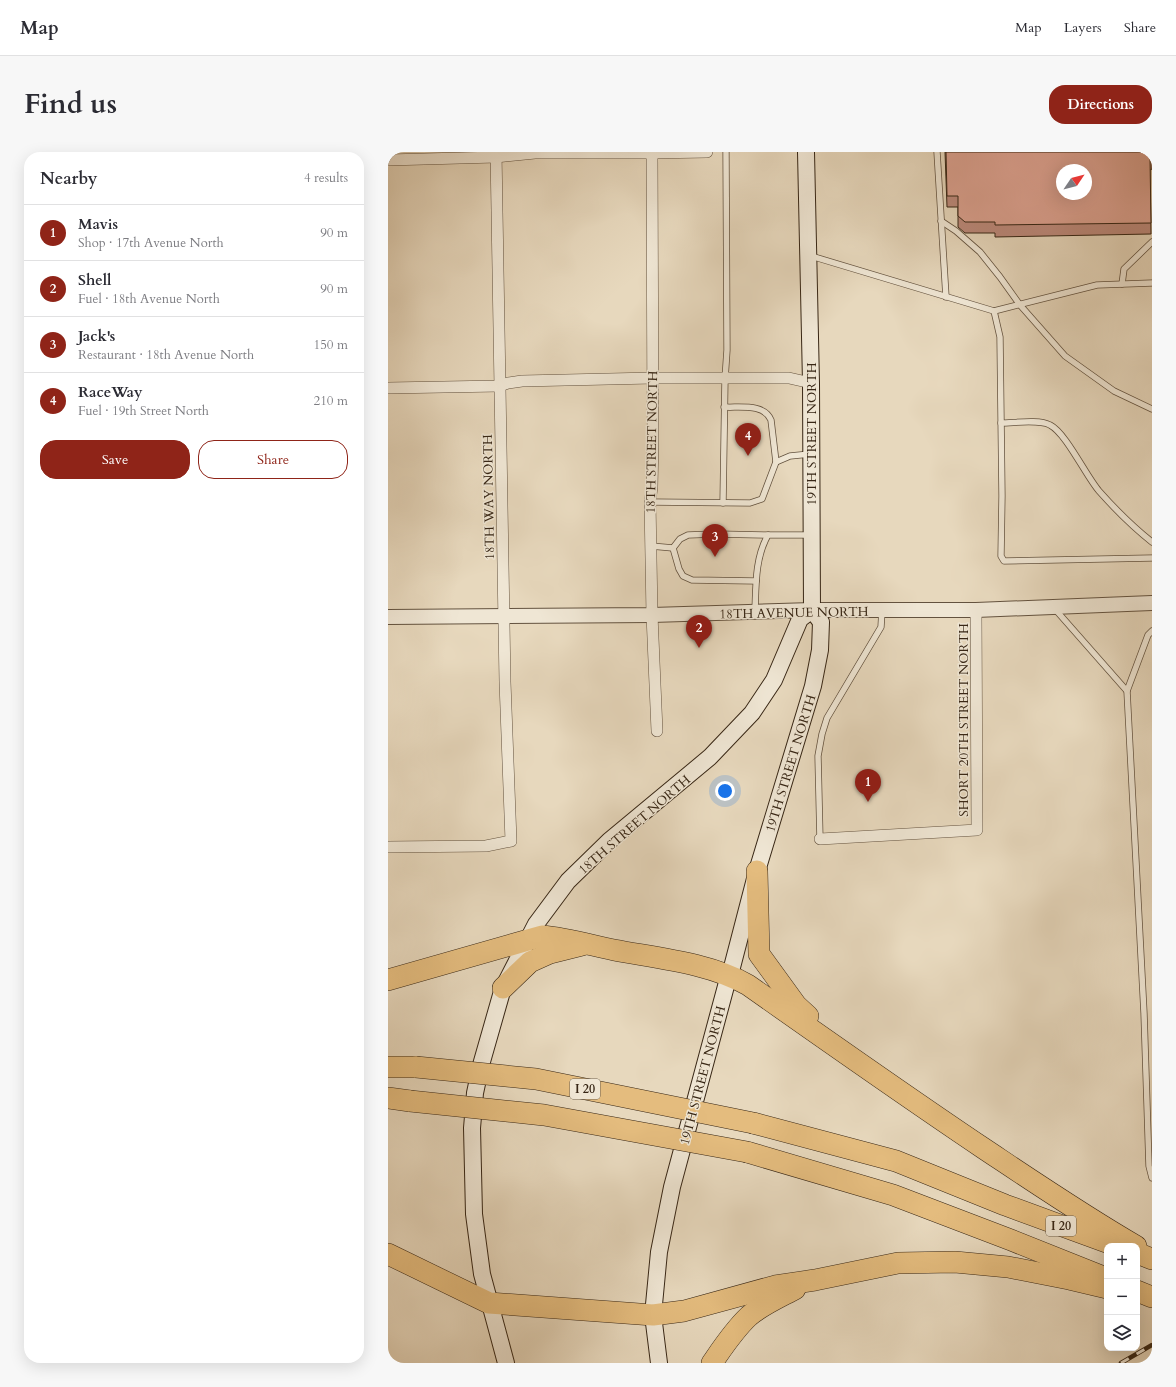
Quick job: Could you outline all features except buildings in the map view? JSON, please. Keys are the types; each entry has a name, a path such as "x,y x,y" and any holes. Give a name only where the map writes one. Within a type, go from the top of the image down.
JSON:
{"highway":[{"path":"757,871 759,954 796,1005 880,1079"},
{"path":"388,980 542,936 558,937 706,968 730,975 748,984 880,1079 1012,1168 1107,1230 1131,1243"},
{"path":"502,988 530,962 550,952 587,944"},
{"name":"I 20","path":"388,1067 416,1067 536,1079 752,1122 896,1161 1005,1205 1109,1243"},
{"name":"I 20","path":"388,1098 544,1115 747,1152 893,1195 1104,1277"},
{"path":"1140,1248 1152,1255"},
{"path":"388,1254 489,1303 653,1315 684,1311 776,1286 815,1280 898,1263 955,1262 1008,1267 1104,1287"},
{"path":"1140,1254 1152,1259"},
{"path":"712,1363 733,1334 750,1316 778,1298 815,1280"},
{"path":"1140,1292 1152,1298"},
{"path":"1140,1296 1152,1298"}],"main road":[{"name":"19TH STREET NORTH","path":"659,1363 653,1315 659,1252 672,1187 757,871 813,686 820,650 821,622 812,610 811,383 806,152"},
{"name":"18TH STREET NORTH","path":"506,1363 482,1274 474,1214 472,1128 475,1093 481,1065 502,988 536,924 568,882 610,841 710,757 752,713 774,680 800,619 812,610"}],"street":[{"path":"388,160 535,153 707,152"},
{"name":"18TH STREET NORTH","path":"652,153 653,473 650,502 652,615 657,732"},
{"name":"18TH WAY NORTH","path":"388,847 486,846 511,841 505,682 496,155"},
{"path":"388,388 499,386 522,381 652,378 789,378 811,383"},
{"name":"18TH AVENUE NORTH","path":"388,617 652,615 812,610 976,610 1152,603"},
{"name":"SHORT 20TH STREET NORTH","path":"820,839 977,830 976,610"}],"lane":[{"path":"723,503 724,379 727,350 726,152"},
{"path":"937,152 946,297"},
{"path":"941,221 956,231 980,252 1020,304 1066,356 1114,391 1152,409"},
{"path":"1122,284 1124,269 1152,242"},
{"path":"808,255 994,311 1097,285 1152,283"},
{"path":"994,311 1000,337 1002,496 1001,556 1004,561 1152,558"},
{"path":"650,502 750,503 762,499 776,462 771,420 766,412 756,409 724,407"},
{"path":"1001,423 1043,422 1051,425 1060,433 1098,490 1137,530 1152,542"},
{"path":"776,462 790,456 811,453"},
{"path":"673,548 680,539 688,535 812,535"},
{"path":"755,612 756,572 763,544 768,535"},
{"path":"651,546 673,548"},
{"path":"673,548 679,569 683,576 692,580 756,581"},
{"path":"1053,607 1127,691"},
{"path":"820,839 818,756 822,734 827,718 881,627 882,610"},
{"path":"1152,631 1148,635 1127,691 1144,1013 1149,1166 1152,1178"}],"railway":[{"path":"1121,1363 1152,1345"}],"place":[{"name":"RaceWay","path":"748,456"},
{"name":"Jack's","path":"715,557"},
{"name":"Shell","path":"699,648"},
{"name":"Mavis","path":"868,802"}]}
